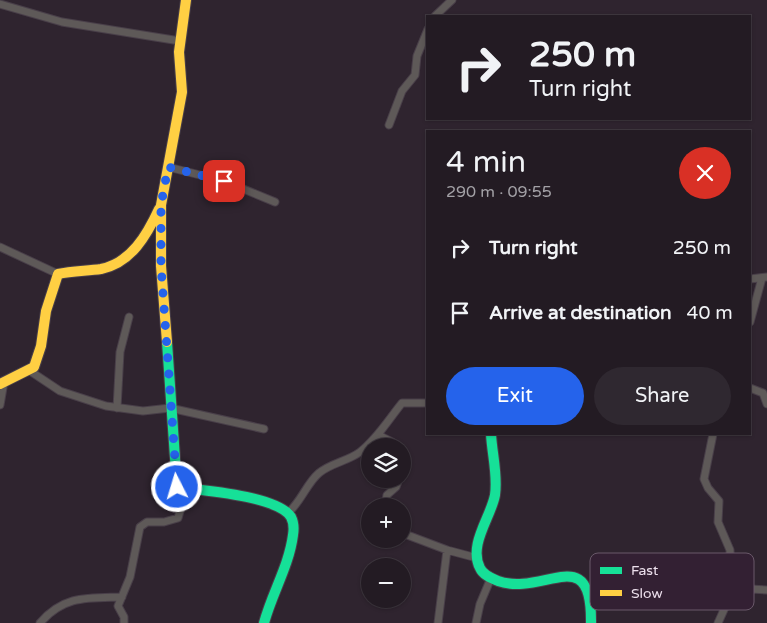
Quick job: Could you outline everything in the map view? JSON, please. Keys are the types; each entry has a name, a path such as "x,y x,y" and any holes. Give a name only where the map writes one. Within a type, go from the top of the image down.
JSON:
{"street":[{"path":"124,623 124,617 118,608 130,577 140,527 146,522 164,522 178,518 181,508 177,487 170,408 161,266 161,205 182,92 180,41 186,0"},
{"path":"436,15 452,0"},
{"path":"0,4 62,22 180,41"},
{"path":"389,125 402,92 415,75 417,56 426,34"},
{"path":"168,167 224,181 275,202"},
{"path":"0,247 58,274 109,267 120,261 144,237 161,205"},
{"path":"0,404 2,383 34,367 41,346 46,311 58,274"},
{"path":"751,279 765,277 751,319"},
{"path":"117,408 120,352 129,317"},
{"path":"30,370 60,391 80,399 117,408 144,411 170,408 264,429"},
{"path":"751,388 763,393 767,404"},
{"path":"289,512 300,502 318,474 327,467 358,453 378,435 402,403 426,403"},
{"path":"378,435 384,438"},
{"path":"491,435 496,474 495,495 483,528 477,558 479,568 491,578 518,584 560,575 578,578 584,582 590,596"},
{"path":"713,435 704,478 708,488 719,501 718,522 730,553"},
{"path":"177,487 224,492 283,508 289,512 294,520 294,528 264,623"},
{"path":"386,498 387,495 396,488"},
{"path":"411,536 447,550 477,558"},
{"path":"438,623 447,550"},
{"path":"476,623 480,604 491,578"},
{"path":"754,589 767,590"},
{"path":"40,623 51,610 69,601 85,598 122,598"},
{"path":"591,610 591,623"},
{"path":"718,623 724,610"}],"traffic: fast":[{"path":"167,342 177,487 220,492 256,499 283,510 292,519 294,530 291,546 264,623"},
{"path":"491,435 496,487 493,504 478,541 477,559 481,570 493,579 515,584 574,577 583,584 589,598 591,623"}],"traffic: slow":[{"path":"167,342 161,266 161,205 182,92 179,52 186,0"},
{"path":"0,384 34,367 41,346 46,311 58,274 101,269 121,261 137,247 159,209"}],"route":[{"path":"177,487 161,266 161,205 168,167 224,181"}]}
